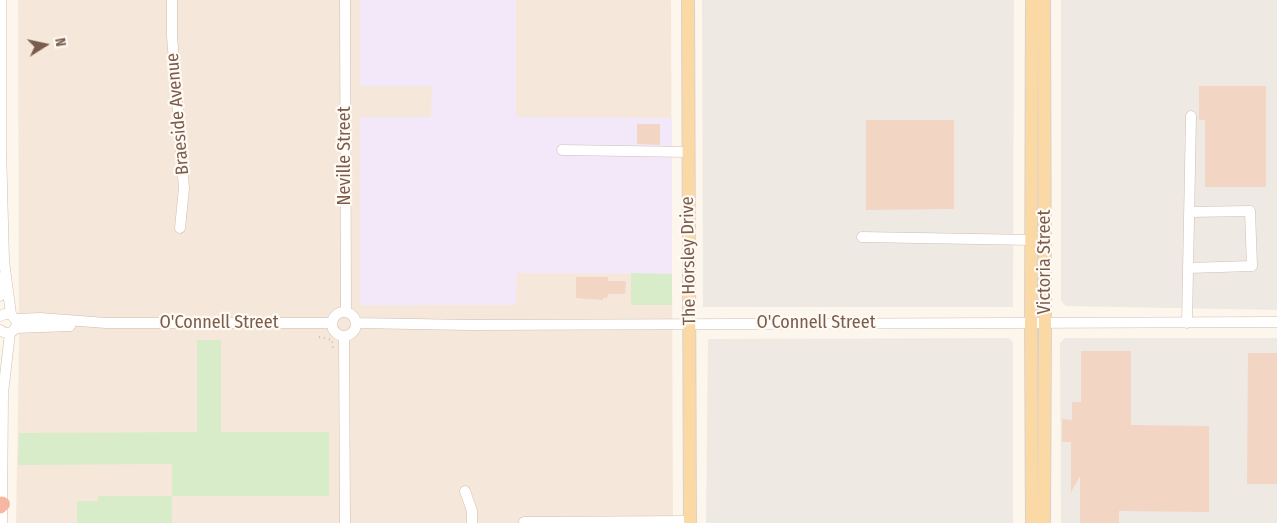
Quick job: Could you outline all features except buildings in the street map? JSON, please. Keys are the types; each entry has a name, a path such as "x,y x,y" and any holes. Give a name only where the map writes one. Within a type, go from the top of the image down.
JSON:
{"main road":[{"name":"The Horsley Drive","path":"688,0 690,522"},
{"name":"Victoria Street","path":"1032,0 1032,523"},
{"name":"Victoria Street","path":"1044,0 1046,324 1044,523"}],"street":[{"path":"1,0 1,147 4,261 11,325 3,393 2,523"},
{"name":"Braeside Avenue","path":"172,0 172,36 184,188 180,228"},
{"name":"Neville Street","path":"345,0 346,312"},
{"path":"1187,323 1191,116"},
{"path":"562,150 688,152"},
{"path":"1188,268 1252,266 1250,211 1189,212"},
{"path":"862,237 1032,240"},
{"path":"0,296 4,261"},
{"path":"346,312 351,315 356,323 354,331 344,336 336,333 332,323 335,315 346,312"},
{"name":"O'Connell Street","path":"0,316 5,314 11,325 40,318 106,323 332,323"},
{"name":"O'Connell Street","path":"356,323 1046,324 1277,322"},
{"path":"344,336 345,523"},
{"path":"0,359 3,393"},
{"path":"465,490 472,511 472,523"},
{"path":"524,522 690,522"}],"path":[{"path":"319,337 332,340 332,349"}],"shaded area":[{"path":"18,0 671,0 673,523 16,523 19,345"},
{"path":"360,0 516,0 516,117 672,118 672,274 517,273 516,305 360,305 360,117 431,117 432,86 360,86"},
{"path":"702,0 1014,0 1013,307 703,307"},
{"path":"1061,0 1277,0 1277,310 1066,306 1061,301"},
{"path":"1009,338 1013,342 1013,523 706,523 708,339"},
{"path":"1065,338 1277,338 1277,523 1061,523 1060,343"}],"green space":[{"path":"631,273 672,274 672,305 631,305"},
{"path":"197,340 221,340 221,432 329,432 329,496 172,496 172,464 18,465 19,433 197,432"},
{"path":"98,496 172,496 172,523 77,523 77,501 98,501"}]}
